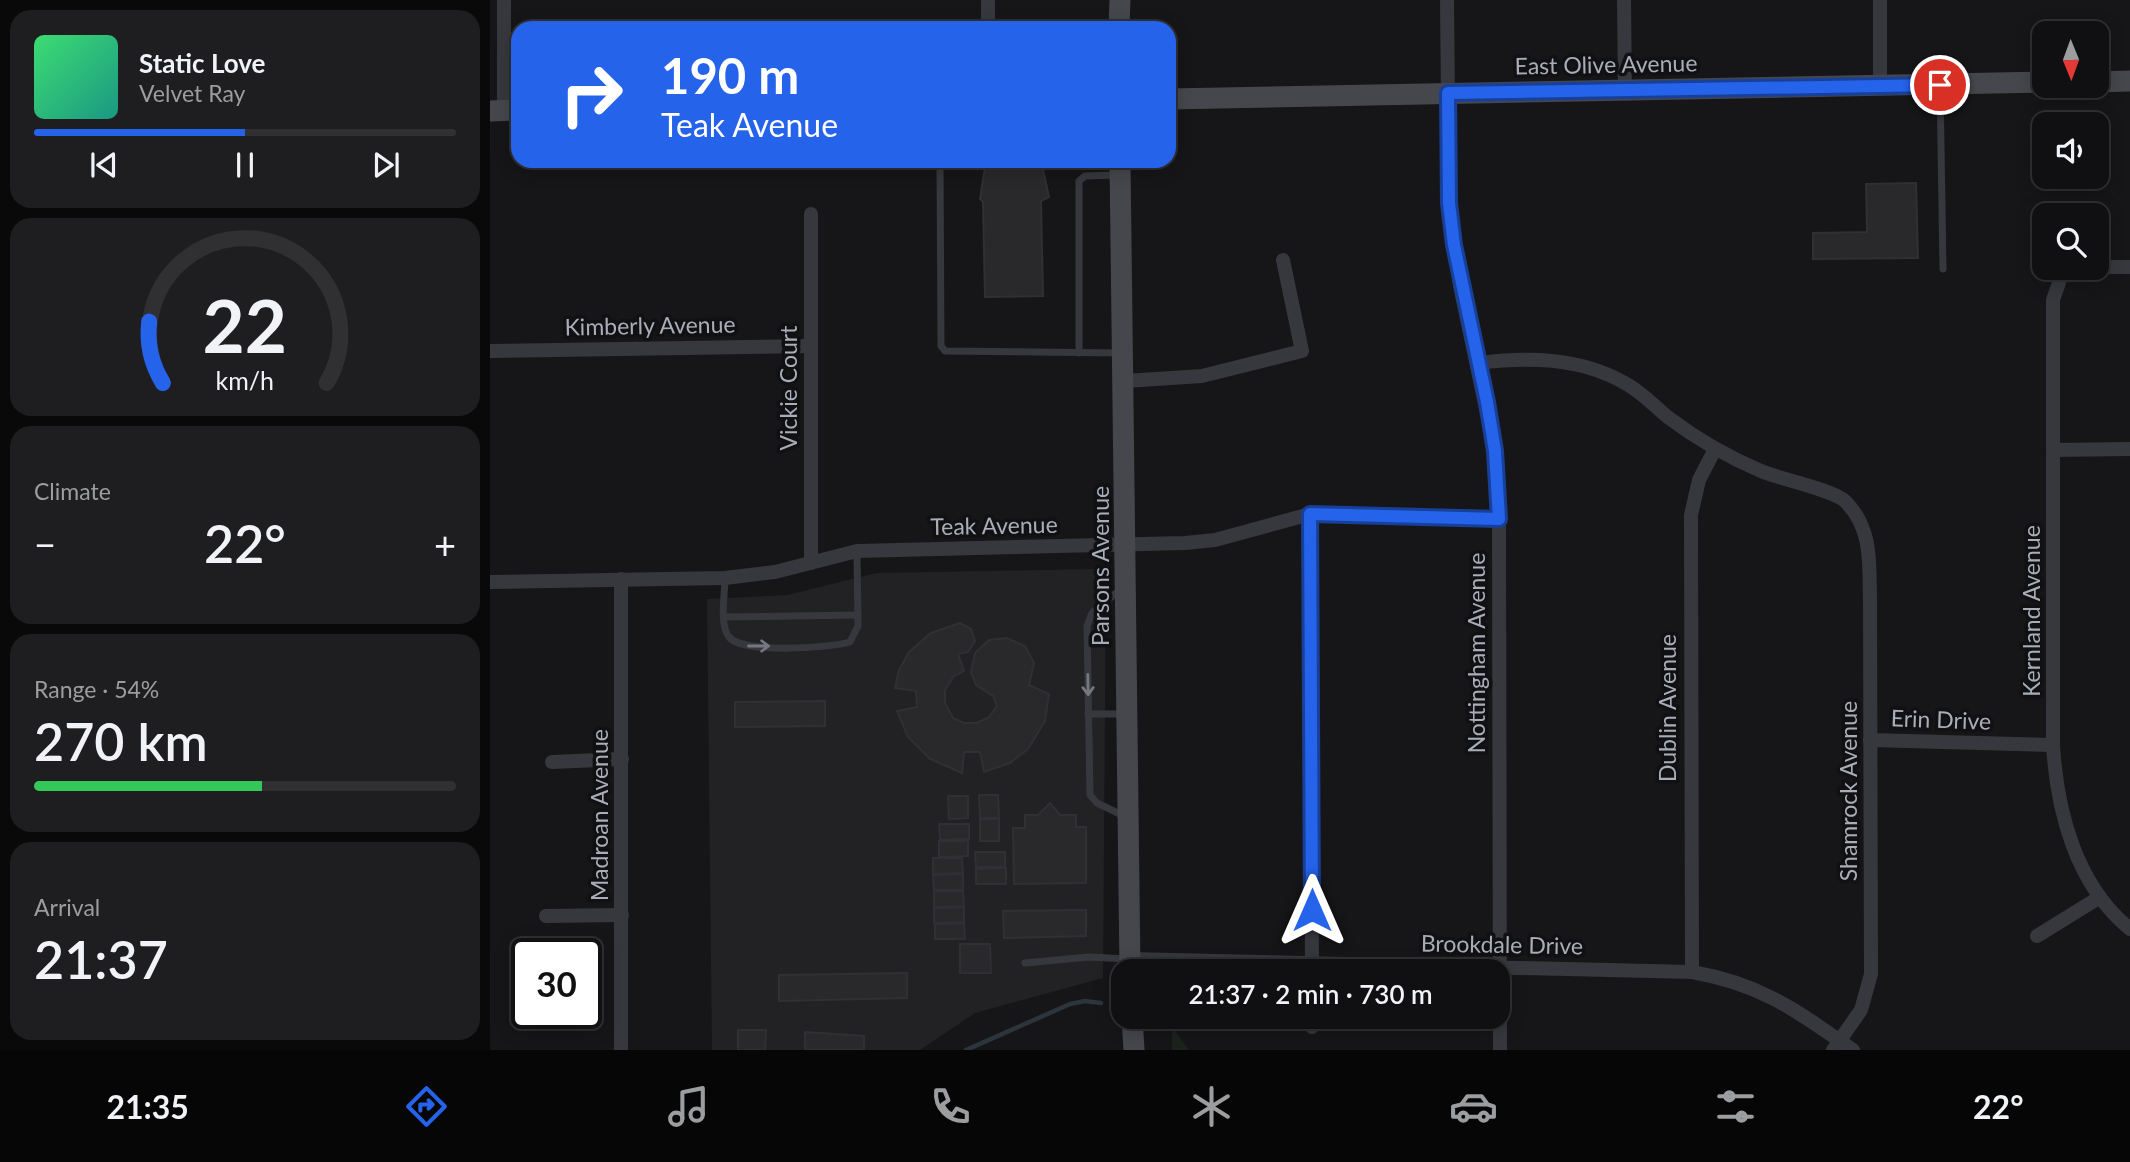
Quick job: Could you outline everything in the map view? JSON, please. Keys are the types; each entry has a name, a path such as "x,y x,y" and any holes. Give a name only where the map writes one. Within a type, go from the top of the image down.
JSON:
{"main road":[{"path":"1119,0 1119,21"},
{"path":"2109,82 2130,81"},
{"name":"East Olive Avenue","path":"1176,99 2032,82"},
{"name":"Parsons Avenue","path":"1120,168 1125,381 1129,959"},
{"path":"1133,1029 1134,1050"}],"street":[{"path":"504,0 504,110"},
{"path":"988,0 988,21"},
{"name":"Nottingham Avenue","path":"1447,0 1449,203 1452,235 1495,451 1499,519 1501,959"},
{"path":"1624,0 1625,90"},
{"path":"1880,0 1880,86"},
{"name":"Vickie Court","path":"811,214 811,563"},
{"path":"1125,381 1202,376 1302,351 1283,260"},
{"path":"2109,267 2130,267"},
{"name":"Kernland Avenue","path":"2060,280 2053,300 2053,745 2069,836 2101,897 2130,929"},
{"name":"Kimberly Avenue","path":"490,351 811,346"},
{"path":"1478,363 1520,358 1552,360 1594,369 1623,382 1715,449"},
{"name":"Shamrock Avenue","path":"1715,449 1762,472 1843,499 1862,522 1868,539 1871,974 1860,1010 1836,1045"},
{"name":"Dublin Avenue","path":"1692,972 1691,515 1699,480 1715,449"},
{"path":"2053,450 2130,449"},
{"path":"1310,514 1312,959"},
{"name":"Teak Avenue","path":"490,582 725,578 775,572 856,551 1126,545 1215,540 1310,514 1499,519"},
{"name":"Madroan Avenue","path":"621,579 621,1050"},
{"name":"Erin Drive","path":"1870,740 2053,745"},
{"path":"552,762 622,759"},
{"path":"2038,936 2101,897"},
{"path":"546,916 622,915"},
{"name":"Brookdale Drive","path":"1510,967 1692,972 1719,976 1755,989 1808,1016 1836,1045 1853,1050"},
{"name":"Nottingham Avenue","path":"1500,1029 1500,1050"}],"lane":[{"path":"1940,85 1943,269"},
{"path":"940,168 941,346 945,351 1124,353"},
{"path":"1079,353 1079,181 1085,176 1120,168"},
{"path":"725,578 725,629 729,638 743,646 835,646 850,642 855,636 858,615 856,551"},
{"path":"1126,584 1092,613 1087,626 1090,795 1097,803 1126,817"},
{"path":"725,617 858,615"},
{"path":"1088,715 1126,714"},
{"path":"1025,963 1089,957 1111,961"}],"shaded area":[{"path":"1100,569 1106,573 1103,978 975,1013 920,1050 712,1050 707,599 788,595 876,573"},
{"path":"1172,1029 1173,1029 1189,1050 1172,1050"}],"building":[{"path":"985,168 1043,168 1049,197 1041,201 1043,296 985,297 983,202 980,199"},
{"path":"1916,183 1918,258 1813,259 1813,233 1867,232 1866,184"},
{"path":"960,623 971,629 975,641 968,652 958,654 964,671 954,676 945,690 945,703 953,718 964,723 977,723 989,717 997,706 993,696 976,685 971,672 975,653 989,640 1007,638 1025,646 1034,663 1029,685 1049,694 1045,721 1028,749 1010,763 984,772 980,752 964,752 962,773 930,759 908,737 897,711 917,707 916,691 895,688 899,670 909,652 931,633"},
{"path":"825,701 825,726 735,727 735,702"},
{"path":"979,795 998,795 999,818 980,818"},
{"path":"948,796 968,796 968,818 949,819"},
{"path":"1050,803 1060,815 1076,815 1076,827 1086,827 1086,883 1014,884 1013,828 1025,828 1025,815 1038,815"},
{"path":"980,819 999,819 999,841 980,841"},
{"path":"939,824 969,824 969,839 940,840"},
{"path":"939,841 968,841 968,856 939,857"},
{"path":"975,852 1005,852 1005,867 976,867"},
{"path":"933,858 962,858 963,873 933,874"},
{"path":"1006,868 1006,884 976,884 976,869"},
{"path":"963,874 963,890 934,890 933,875"},
{"path":"934,891 963,891 964,906 934,907"},
{"path":"964,907 964,922 934,923 934,908"},
{"path":"1086,910 1086,936 1004,938 1003,911"},
{"path":"964,923 965,939 935,939 935,924"},
{"path":"960,944 990,944 991,973 960,973"},
{"path":"907,973 907,998 779,1001 779,975"},
{"path":"738,1030 766,1030 765,1050 738,1050"},
{"path":"805,1032 864,1036 864,1050 805,1050"}],"waterway":[{"path":"966,1050 1070,1004 1085,1001 1101,1003"}],"route":[{"path":"1312,910 1313,677 1310,514 1499,519 1495,451 1487,402 1454,245 1449,203 1448,93 1940,85"}]}
